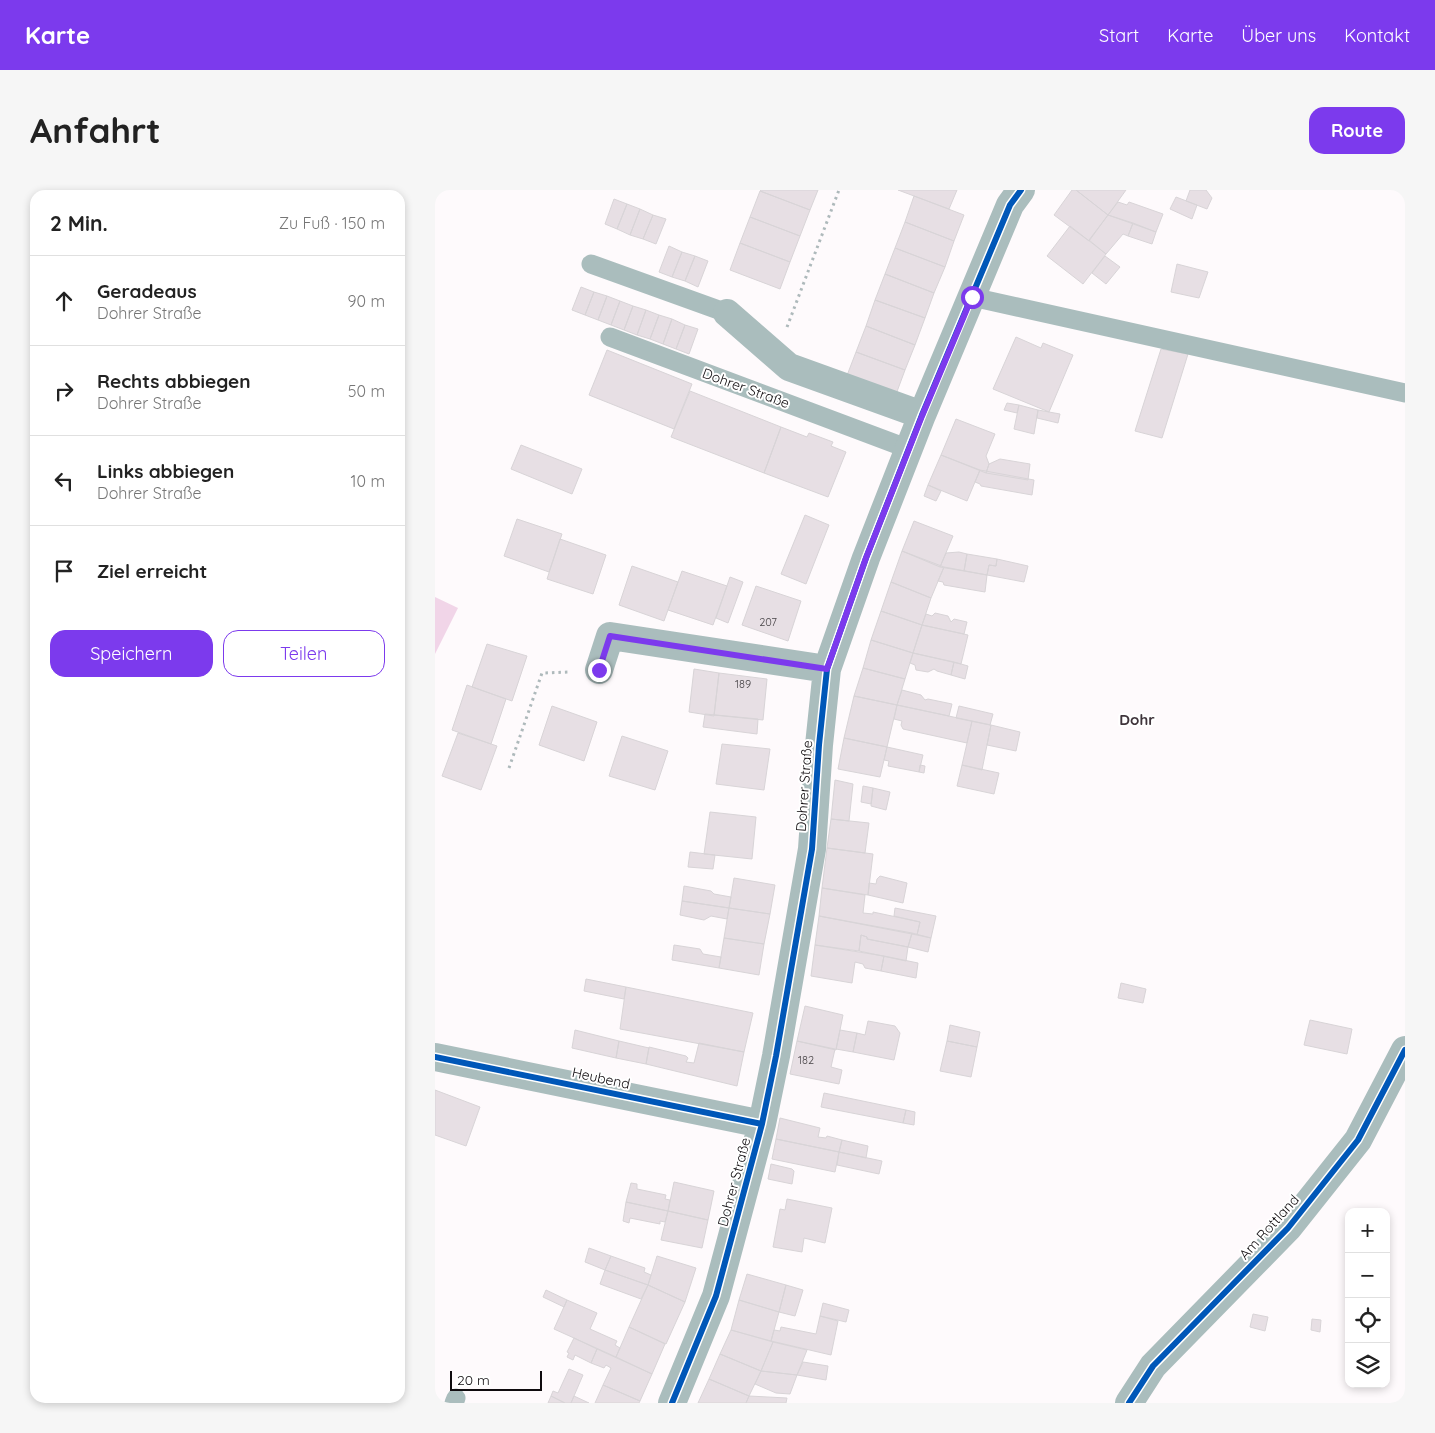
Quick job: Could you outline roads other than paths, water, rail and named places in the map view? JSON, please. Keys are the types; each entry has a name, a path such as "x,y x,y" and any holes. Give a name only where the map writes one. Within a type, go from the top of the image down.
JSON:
{"street":[{"name":"Dohrer Straße","path":"672,1403 716,1296 762,1124 776,1056 812,849 819,745 827,669 866,558 1012,195"},
{"path":"727,313 789,367 922,416"},
{"path":"599,670 610,636 827,669"},
{"name":"Am Rottland","path":"1129,1403 1153,1366 1288,1228 1358,1140 1405,1050"},
{"name":"Heubend","path":"435,1057 762,1124"}],"lane":[{"path":"591,264 727,313"},
{"path":"972,297 1405,393"},
{"name":"Dohrer Straße","path":"610,337 909,449"}],"district":[{"name":"Dohr","path":"1137,719"}]}
